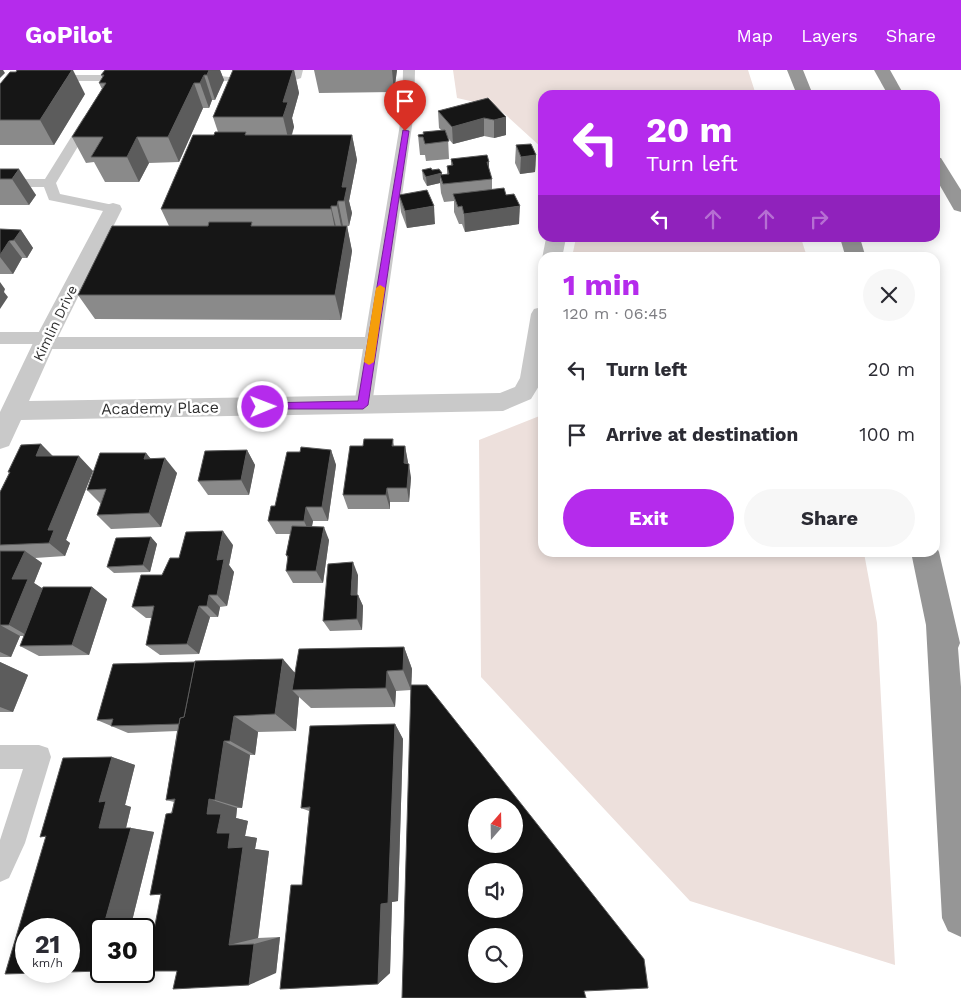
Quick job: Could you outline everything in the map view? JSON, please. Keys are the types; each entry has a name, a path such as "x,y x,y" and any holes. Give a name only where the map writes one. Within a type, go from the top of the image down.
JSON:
{"highway":[{"path":"795,70 803,90"},
{"path":"882,70 893,90"},
{"path":"940,170 961,206"},
{"path":"926,557 961,710"},
{"path":"941,624 961,918"}],"street":[{"name":"Kimlin Drive","path":"0,439 10,406 112,209"},
{"name":"Academy Place","path":"10,406 363,405 503,402 523,393 532,379 538,340"}],"lane":[{"path":"52,70 66,78"},
{"path":"183,78 233,78 260,86 273,86 286,83 297,76 297,70"},
{"path":"363,405 371,343 408,112 409,70"},
{"path":"48,85 66,78 144,78"},
{"path":"104,94 114,78"},
{"path":"48,183 94,110"},
{"path":"0,183 48,183"},
{"path":"48,183 54,197 112,209"},
{"path":"0,338 371,343"},
{"path":"0,757 38,757 12,843 0,869"}],"shaded area":[{"path":"453,70 748,70 754,90 538,90 538,144 497,107 457,98"},
{"path":"575,242 802,242 805,252 573,252"},
{"path":"538,417 538,557 865,557 877,623 895,965 690,901 481,677 479,440"}],"building":[{"path":"17,70 72,70 40,120 0,120 0,84 10,72 16,72"},
{"path":"105,70 209,70 200,83 194,83 168,137 137,137 127,157 91,157 103,137 72,137 106,83 99,83 104,75 101,75"},
{"path":"233,70 293,70 283,102 288,102 283,117 213,117"},
{"path":"488,98 506,117 494,120 484,118 452,127 438,111"},
{"path":"445,130 449,141 425,144 423,137 418,135 424,134 423,132"},
{"path":"215,132 246,132 245,135 352,135 342,187 347,187 344,201 338,201 337,206 331,206 331,209 161,209 193,135 214,135"},
{"path":"531,144 536,155 521,157 516,145"},
{"path":"487,155 492,179 443,184 440,175 449,174 447,166 453,165 451,159"},
{"path":"431,168 432,170 439,169 442,173 426,177 422,170"},
{"path":"0,169 19,169 12,179 0,179"},
{"path":"504,188 506,195 514,194 520,206 464,214 462,206 458,207 453,194"},
{"path":"427,190 434,206 405,211 399,195"},
{"path":"209,222 252,222 251,226 347,226 335,295 78,295 112,226 208,226"},
{"path":"0,229 21,230 14,240 9,241 0,255"},
{"path":"364,439 393,439 392,446 405,446 404,463 409,464 407,488 387,488 386,495 343,495 350,446 363,446"},
{"path":"41,444 36,456 79,456 48,530 54,530 49,543 0,545 0,492 10,472 8,472 21,445"},
{"path":"301,447 331,450 322,507 306,507 304,521 268,521 271,506 275,506 287,452 300,452"},
{"path":"247,450 241,480 198,481 205,451"},
{"path":"100,453 146,453 144,459 165,458 149,513 97,515 106,489 87,490"},
{"path":"292,526 324,527 316,571 286,571 288,556 286,555"},
{"path":"223,531 217,560 224,559 217,595 209,595 207,606 199,606 187,644 146,645 154,606 132,607 141,575 162,575 170,558 179,558 186,532"},
{"path":"151,537 143,565 107,567 116,538"},
{"path":"0,551 25,551 12,579 28,579 9,625 0,625"},
{"path":"353,562 351,595 358,595 357,619 323,621 328,564"},
{"path":"43,587 92,587 72,645 20,646"},
{"path":"404,647 403,670 387,671 386,688 292,690 299,649"},
{"path":"283,659 275,714 234,716 230,741 224,741 215,800 209,799 207,814 221,814 217,833 230,833 228,848 243,847 229,945 254,944 249,985 173,989 177,971 155,971 155,925 161,894 150,895 166,814 172,813 175,799 166,800 180,718 184,717 195,661"},
{"path":"195,662 184,717 180,718 179,724 111,726 113,719 97,720 113,664"},
{"path":"411,685 427,685 516,798 468,798 468,853 523,853 523,806 644,959 648,988 584,991 586,998 402,998"},
{"path":"395,724 388,903 381,904 378,984 280,989 291,885 302,885 310,807 301,808 310,726"},
{"path":"112,757 99,802 106,801 99,828 131,828 106,918 90,918 90,971 80,972 80,918 22,918 46,836 40,837 63,758"},
{"path":"15,940 15,974 5,974"}],"slow traffic":[{"path":"369,362 380,288"}],"route":[{"path":"263,407 363,405 405,131"}]}
